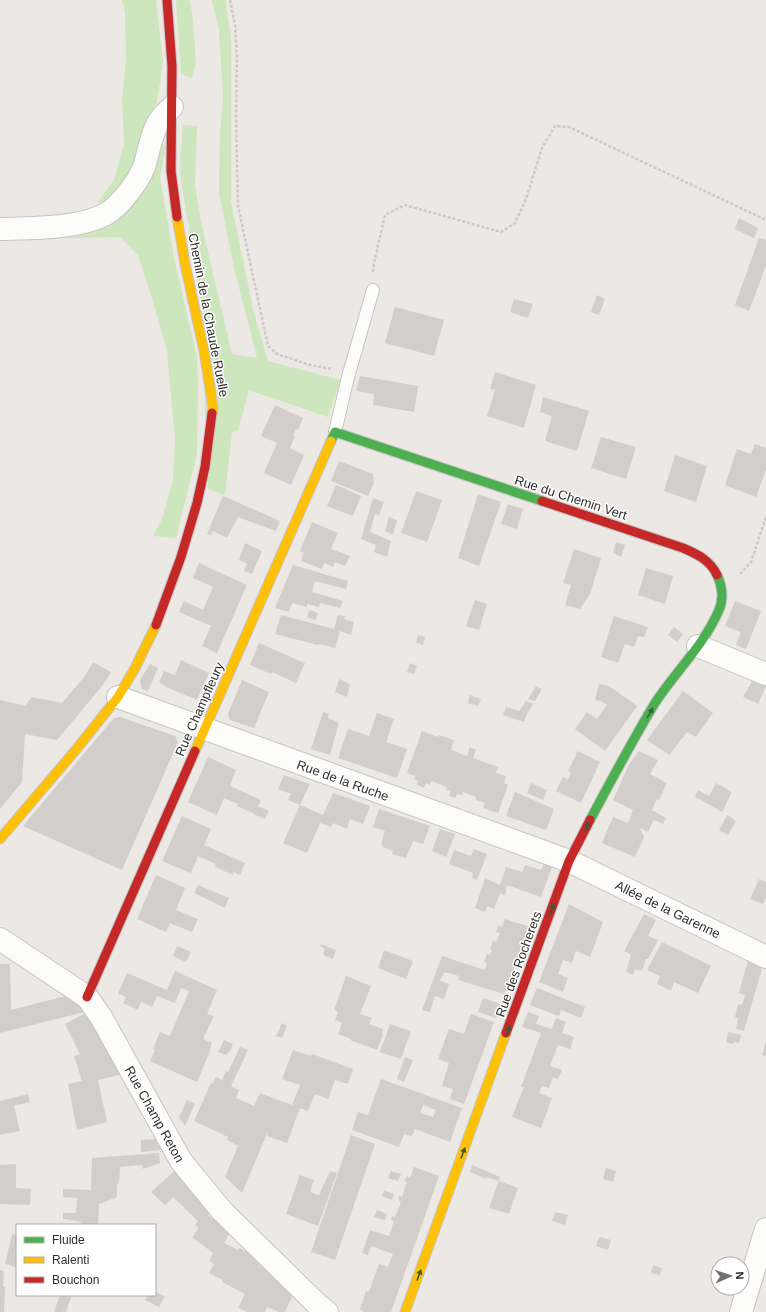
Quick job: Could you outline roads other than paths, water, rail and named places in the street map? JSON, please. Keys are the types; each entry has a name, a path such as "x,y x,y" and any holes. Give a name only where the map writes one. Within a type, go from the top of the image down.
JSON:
{"street":[{"name":"Chemin de la Chaude Ruelle","path":"0,839 118,698 135,668 160,616 181,557 197,503 205,467 213,407 204,351 196,317 176,209 171,171 172,66 167,0"},
{"path":"0,229 62,226 83,222 107,214 133,188 143,168 151,137 158,122 172,107"},
{"name":"Rue du Chemin Vert","path":"335,432 683,548 697,554 706,560 713,568 718,577 722,598 720,609 698,646"},
{"name":"Rue Champfleury","path":"87,997 335,432"},
{"path":"698,646 766,674"},
{"name":"Rue des Rocherets","path":"405,1312 569,861 621,762 652,709 698,646"},
{"name":"Rue de la Ruche","path":"118,698 569,861"},
{"name":"Allée de la Garenne","path":"569,861 766,957"},
{"name":"Rue Champ Reton","path":"0,939 87,997 101,1017 181,1161 222,1211 327,1312"},
{"path":"741,1312 766,1229"}],"lane":[{"path":"335,432 350,368 373,290"}]}
